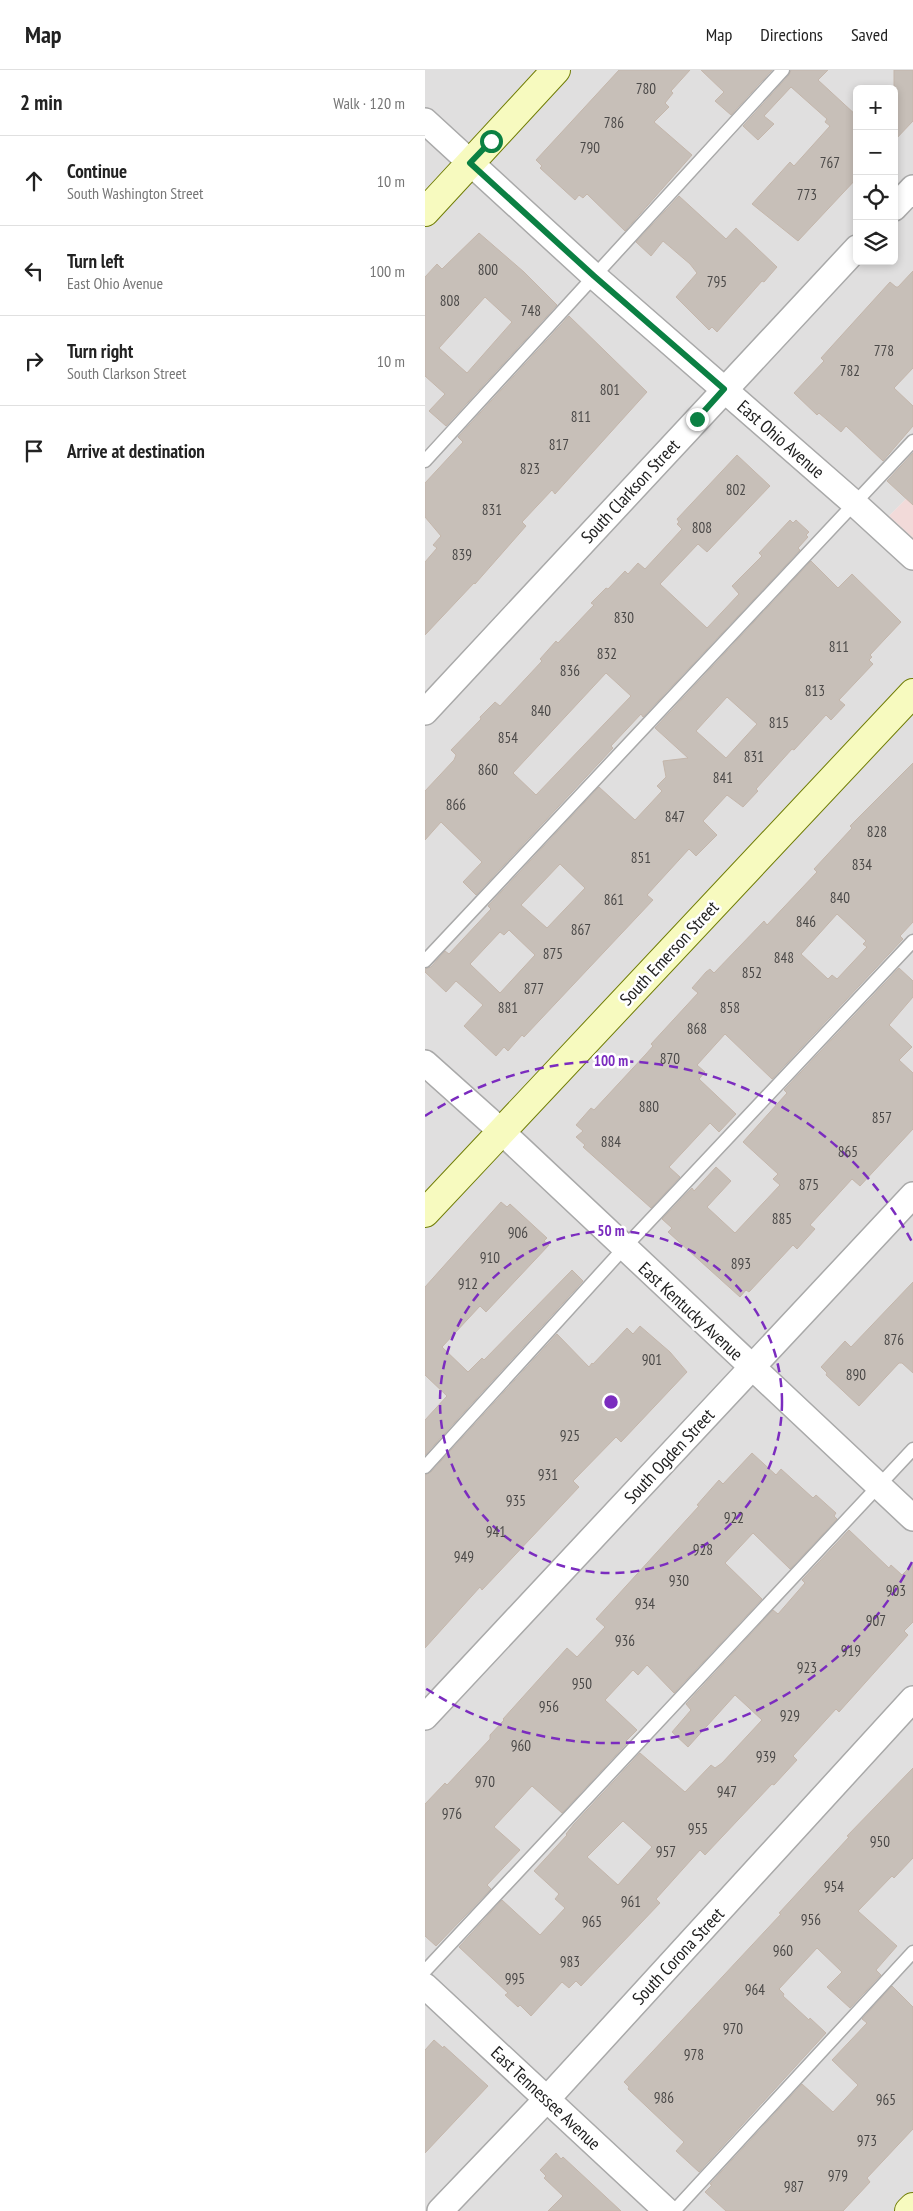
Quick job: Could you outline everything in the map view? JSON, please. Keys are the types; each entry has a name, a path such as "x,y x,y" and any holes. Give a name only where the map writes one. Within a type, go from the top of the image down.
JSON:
{"street":[{"path":"425,212 556,70"},
{"name":"East Ohio Avenue","path":"425,122 594,276 854,503 913,558"},
{"path":"898,204 913,188"},
{"name":"South Clarkson Street","path":"425,712 853,252"},
{"name":"South Emerson Street","path":"425,1213 913,693"},
{"name":"East Kentucky Avenue","path":"425,1063 501,1131 751,1368 913,1518"},
{"name":"South Ogden Street","path":"425,1717 913,1195"},
{"name":"South Corona Street","path":"440,2211 547,2099 913,1699"},
{"name":"East Tennessee Avenue","path":"425,1986 667,2211"},
{"path":"909,2211 913,2207"}],"lane":[{"path":"425,460 783,70"},
{"path":"425,961 913,440"},
{"path":"425,1467 624,1248 913,942"},
{"path":"425,1971 913,1450"},
{"path":"674,2211 913,1952"}],"shaded area":[{"path":"425,70 913,70 913,492 889,516 913,538 913,2211 425,2211"},
{"path":"913,492 913,538 889,516"}],"building":[{"path":"619,70 690,70 671,91 673,93 665,103 669,107 654,122 692,155 625,231 587,194 583,198 579,195 575,200 540,168 542,166 536,160"},
{"path":"701,70 772,70 731,115 715,101 724,92"},
{"path":"791,70 828,70 818,80 853,112 853,182 798,241 752,204 790,162 794,166 830,126 825,122 827,119 791,87 764,116 774,124 758,140 743,126 789,75"},
{"path":"894,70 913,70 913,121 898,137 898,85 894,85"},
{"path":"679,196 726,239 736,228 777,267 764,282 762,281 717,332 712,327 709,330 676,297 697,273 690,264 663,241 651,256 636,242"},
{"path":"479,233 524,272 557,305 446,426 429,411 445,394 425,376 425,277 437,264 442,269","holes":["485,297 512,322 467,373 439,348"]},
{"path":"913,271 913,368 894,388 913,406 913,426 883,461 846,426 841,432 819,413 817,415 794,393 824,361 821,358 890,282 898,287"},
{"path":"569,316 647,392 555,494 552,490 522,522 526,526 475,584 425,635 425,562 437,548 433,545 441,536 425,517 425,483 463,442 458,437"},
{"path":"913,453 913,505 887,481"},
{"path":"737,455 770,486 707,552 698,544 660,584 707,628 739,594 732,586 762,556 759,553 790,520 793,523 796,520 809,532 806,535 808,537 798,548 800,550 643,717 641,714 611,746 613,748 476,895 463,882 482,862 441,822 425,840 425,791 454,760 456,755 451,750 481,719 480,717 495,702 500,706 542,661 540,659 556,641 558,643 594,605 591,603 625,571 628,574 638,563 645,569 682,529 677,524 679,522 677,519","holes":["606,673 631,696 536,795 513,773"]},
{"path":"811,561 838,588 852,574 901,622 870,655 872,657 869,660 873,664 839,700 845,705 831,720 826,715 794,750 792,749 756,789 758,791 743,807 727,795 703,821 717,835 696,856 689,849 647,895 653,900 524,1037 522,1035 508,1051 504,1047 496,1056 464,1026 483,1005 456,981 446,992 425,972 425,969 431,967 445,951 449,954 491,909 488,906 599,787 635,820 662,791 657,786 666,777 663,761 688,758 655,728","holes":["727,697 757,724 726,758 696,731","560,864 585,888 547,928 521,905","509,930 535,955 500,993 470,964 500,932 504,935"]},
{"path":"913,763 913,922 900,936 903,939 772,1079 725,1034 697,1065 705,1072 699,1079 736,1114 719,1132 710,1123 669,1167 680,1177 651,1208 583,1147 585,1145 576,1137 583,1131 576,1125 591,1108 594,1110 653,1046 651,1044 698,993 692,988 706,972 710,969 714,973 764,921 767,925 817,872 814,869 852,828 850,826","holes":["837,914 866,941 863,944 867,947 837,979 832,975 828,979 801,954"]},
{"path":"899,968 913,981 913,997 889,1025 912,1047 899,1060 913,1073 913,1129 860,1186 852,1179 810,1225 815,1229 797,1249 793,1245 749,1292 746,1290 740,1297 668,1232 672,1228 662,1219 692,1188 694,1191 716,1167 731,1181 707,1207 735,1233 780,1185 773,1179 778,1174 743,1142 787,1093 784,1090"},
{"path":"501,1202 507,1207 510,1204 547,1238 544,1241 549,1245 486,1312 480,1306 442,1347 468,1372 482,1358 484,1360 572,1270 583,1281 425,1455 425,1420 447,1396 425,1375 425,1287"},
{"path":"913,1282 913,1373 902,1363 899,1363 859,1406 826,1375 827,1373 821,1367 845,1341 851,1347"},
{"path":"640,1326 670,1352 687,1372 621,1442 616,1437 573,1481 579,1487 482,1590 480,1587 425,1648 425,1475 431,1472 557,1334 589,1367 627,1328 633,1334"},
{"path":"752,1453 776,1475 781,1469 813,1498 816,1495 836,1513 834,1516 837,1519 790,1569 753,1533 725,1563 762,1599 674,1693 647,1665 638,1675 633,1670 605,1700 637,1730 562,1813 532,1786 494,1827 520,1850 487,1885 491,1889 436,1946 425,1936 425,1804 445,1783 447,1785 490,1739 490,1735 503,1719 567,1648 577,1657 605,1627 596,1619 699,1506 697,1505 719,1480 723,1484"},
{"path":"849,1530 889,1568 891,1565 902,1575 913,1564 913,1622 904,1631 908,1635 839,1712 836,1709 793,1756 797,1760 774,1785 772,1784 705,1855 700,1850 656,1899 660,1903 581,1986 576,1981 569,1988 562,1982 531,2016 520,2005 518,2007 505,1995 508,1993 459,1947 502,1900 540,1935 565,1908 555,1899 559,1894 534,1871 567,1835 574,1824 640,1753 685,1792 711,1765 715,1768 722,1763 762,1720 735,1695 688,1747 672,1732 691,1710 686,1704 773,1610 778,1614 805,1583 802,1580","holes":["623,1821 652,1847 618,1885 587,1857"]},
{"path":"913,1768 913,1858 894,1878 892,1876 858,1911 897,1946 876,1970 881,1975 850,2008 827,1987 842,1972 817,1948 779,1989 784,1994 783,1996 826,2033 699,2172 676,2151 684,2142 628,2089 629,2087 624,2082 781,1914 779,1913 849,1837 847,1836"},
{"path":"892,1986 913,2007 913,2129 867,2178 870,2182 843,2211 726,2211 705,2192 712,2185 710,2184 802,2084 833,2112 858,2085 832,2060 867,2023 862,2019"},
{"path":"434,2040 443,2048 444,2046 488,2086 425,2153 425,2050"},
{"path":"556,2153 561,2159 563,2157 621,2211 548,2211 563,2196 544,2178 546,2176 540,2170"}],"route":[{"path":"491,141 470,163 594,276 724,389 697,419"}]}
